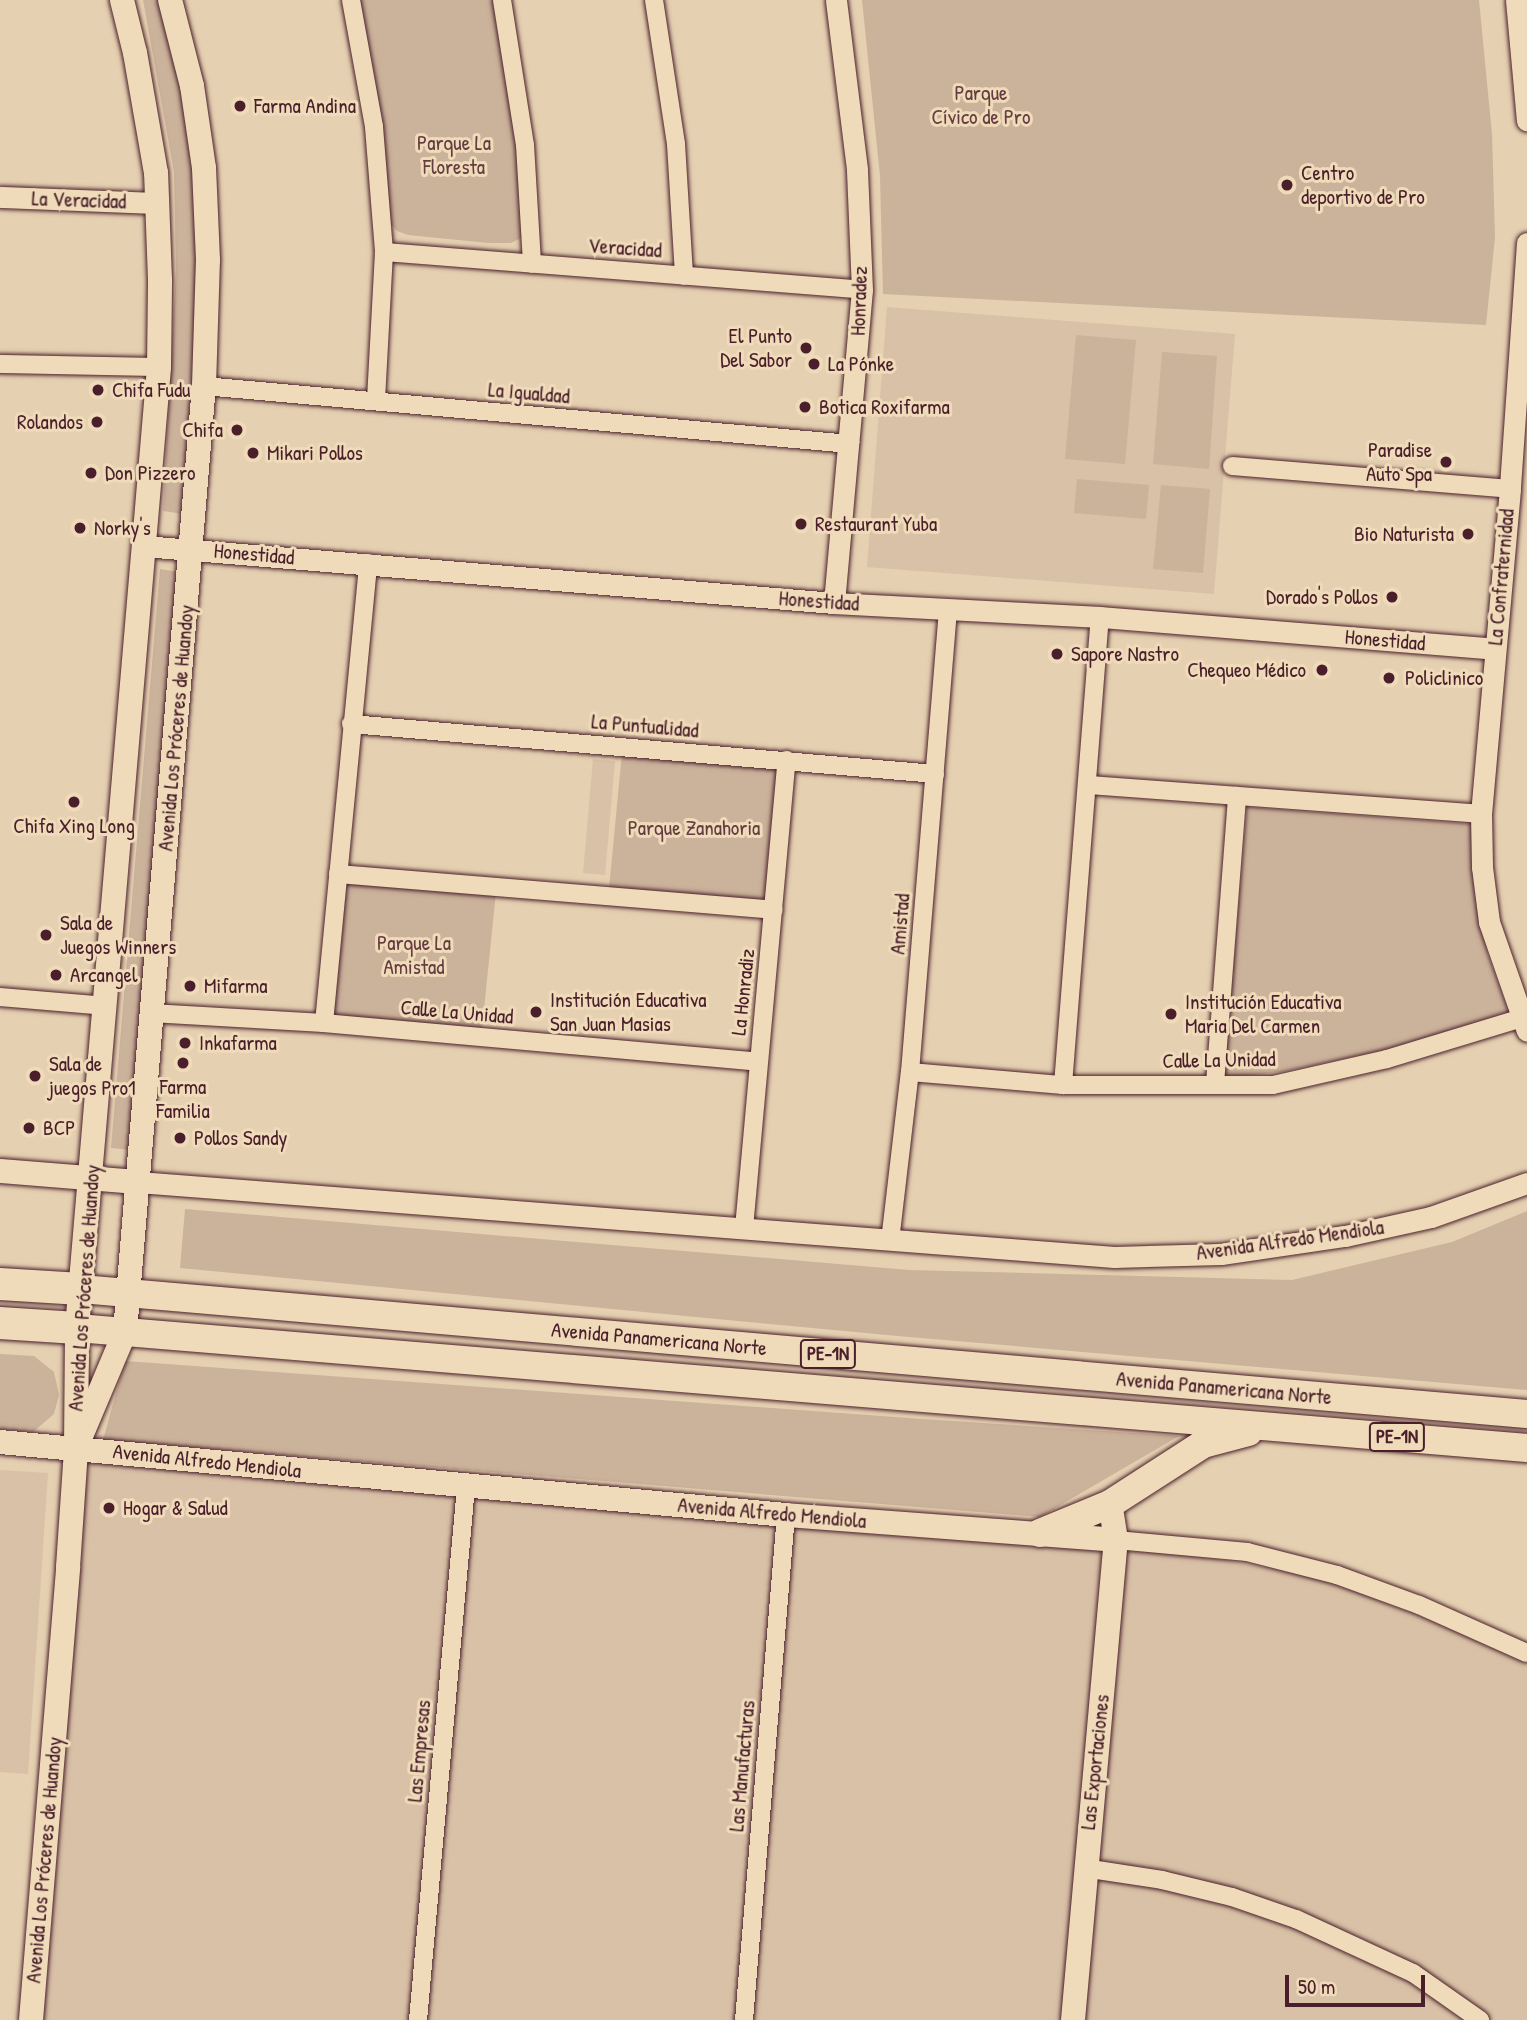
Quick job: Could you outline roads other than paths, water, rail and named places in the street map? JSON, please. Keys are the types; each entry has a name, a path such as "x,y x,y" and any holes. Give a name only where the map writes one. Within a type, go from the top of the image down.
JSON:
{"highway":[{"name":"Avenida Panamericana Norte","path":"0,1284 1527,1414"},
{"name":"Avenida Panamericana Norte","path":"0,1323 1527,1448"},
{"path":"1040,1533 1110,1504 1203,1444 1268,1426"}],"main road":[{"name":"Avenida Los Próceres de Huandoy","path":"31,2020 76,1449 77,1328 107,1006 159,367 158,203 147,116 122,0"},
{"name":"Avenida Los Próceres de Huandoy","path":"76,1449 125,1332 204,386 208,260 204,168 192,86 170,0"},
{"name":"Avenida Alfredo Mendiola","path":"0,1171 138,1182"},
{"name":"Avenida Alfredo Mendiola","path":"0,1442 786,1516 1116,1540"},
{"name":"Las Exportaciones","path":"1073,2020 1084,1868 1116,1540 1110,1504"}],"street":[{"path":"351,0 374,127 384,252 376,401"},
{"path":"502,0 525,145 532,264"},
{"path":"654,0 676,144 684,276"},
{"name":"Honradez","path":"834,603 862,290 858,169 836,0"},
{"path":"1516,0 1527,120"},
{"name":"La Veracidad","path":"0,197 158,203"},
{"name":"La Confraternidad","path":"1524,1025 1489,922 1482,867 1481,814 1494,649 1523,363 1527,243"},
{"name":"Veracidad","path":"384,252 862,290"},
{"path":"0,364 159,367"},
{"name":"La Igualdad","path":"204,386 850,444"},
{"path":"1231,466 1510,489"},
{"name":"Honestidad","path":"144,545 834,603 1100,617 1494,649"},
{"path":"324,1023 368,563"},
{"name":"Amistad","path":"890,1241 911,1072 948,610"},
{"path":"1063,1085 1100,617"},
{"name":"La Puntualidad","path":"351,724 935,775"},
{"name":"La Honradiz","path":"744,1228 787,760"},
{"path":"1088,785 1481,814"},
{"path":"1215,1084 1237,796"},
{"path":"338,874 774,910"},
{"path":"0,997 107,1006"},
{"name":"Calle La Unidad","path":"151,1013 324,1023 758,1062"},
{"name":"Calle La Unidad","path":"911,1072 1063,1085 1273,1085 1524,1025"},
{"name":"Avenida Alfredo Mendiola","path":"138,1182 1114,1257 1221,1254 1345,1236 1431,1217 1527,1183"},
{"name":"Las Empresas","path":"418,2020 466,1486"},
{"name":"Las Manufacturas","path":"744,2020 786,1516"},
{"name":"Avenida Alfredo Mendiola","path":"1116,1540 1247,1552 1337,1575 1419,1605 1527,1653"},
{"path":"1084,1868 1162,1880 1232,1897 1296,1919 1413,1973 1480,2020"}],"place":[{"name":"Farma Andina","path":"240,106"},
{"name":"Centro deportivo de Pro","path":"1287,185"},
{"name":"El Punto Del Sabor","path":"806,348"},
{"name":"La Pónke","path":"814,364"},
{"name":"Chifa Fudu","path":"98,390"},
{"name":"Botica Roxifarma","path":"805,407"},
{"name":"Rolandos","path":"97,422"},
{"name":"Chifa","path":"237,430"},
{"name":"Mikari Pollos","path":"253,453"},
{"name":"Paradise Auto Spa","path":"1446,462"},
{"name":"Don Pizzero","path":"91,473"},
{"name":"Restaurant Yuba","path":"801,524"},
{"name":"Norky's","path":"80,528"},
{"name":"Bio Naturista","path":"1468,534"},
{"name":"Dorado's Pollos","path":"1392,597"},
{"name":"Sapore Nastro","path":"1057,654"},
{"name":"Chequeo Médico","path":"1322,670"},
{"name":"Policlinico","path":"1389,678"},
{"name":"Chifa Xing Long","path":"74,802"},
{"name":"Sala de Juegos Winners","path":"46,935"},
{"name":"Arcangel","path":"56,975"},
{"name":"Mifarma","path":"190,986"},
{"name":"Institución Educativa San Juan Masias","path":"536,1012"},
{"name":"Institución Educativa Maria Del Carmen","path":"1171,1014"},
{"name":"Inkafarma","path":"185,1043"},
{"name":"Farma Familia","path":"183,1063"},
{"name":"Sala de juegos Pro1","path":"35,1076"},
{"name":"BCP","path":"29,1128"},
{"name":"Pollos Sandy","path":"180,1138"},
{"name":"Hogar & Salud","path":"109,1508"}],"park label":[{"name":"Parque Cívico de Pro","path":"981,105"},
{"name":"Parque La Floresta","path":"454,155"},
{"name":"Parque Zanahoria","path":"694,828"},
{"name":"Parque La Amistad","path":"414,955"}]}
